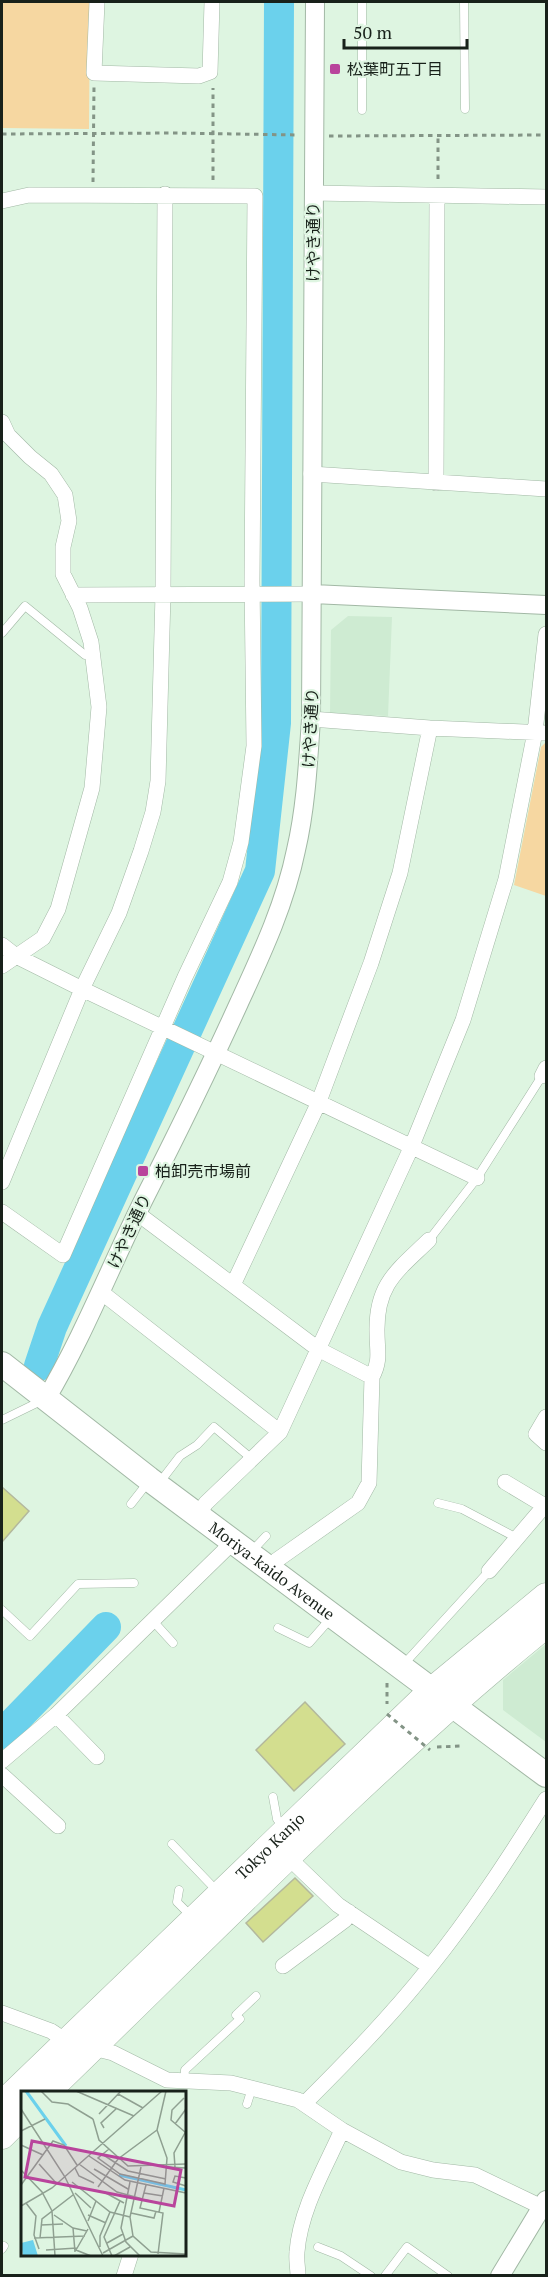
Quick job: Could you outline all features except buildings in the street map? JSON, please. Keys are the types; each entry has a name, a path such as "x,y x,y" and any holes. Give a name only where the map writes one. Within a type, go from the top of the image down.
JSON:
{"highway":[{"name":"Tokyo Kanjo","path":"48,2091 235,1907 289,1858 441,1698 546,1596"},
{"name":"Tokyo Kanjo","path":"2,2104 286,1831 441,1698 546,1625"},
{"path":"2,2136 21,2117"}],"main road":[{"name":"Moriya-kaido Avenue","path":"2,1364 332,1617 394,1675 441,1698 546,1775"}],"street":[{"path":"97,2 94,73 198,76 210,72 212,2"},
{"name":"けやき通り","path":"46,1399 101,1292 266,945 282,902 296,851 306,794 311,719 305,593 311,474 315,2"},
{"path":"313,193 546,197"},
{"path":"2,1182 82,989 119,913 153,812 158,781 163,594 165,194"},
{"path":"2,201 29,195 213,194 255,196 257,592 254,746 241,842 230,882 63,1255 2,1212"},
{"path":"436,483 437,196"},
{"path":"2,422 8,435 51,474 65,495 69,521 63,547 63,574 80,608 91,642 99,707 92,788 58,909 43,938 2,966"},
{"path":"311,474 546,489"},
{"path":"73,595 305,593 546,605"},
{"path":"198,1514 206,1503 280,1432 411,1148 463,1020 506,879 541,732 546,634"},
{"path":"311,719 430,728 541,732"},
{"path":"233,1285 318,1104 371,963 400,873 430,728"},
{"path":"2,945 16,956 163,1029 477,1178"},
{"path":"137,1214 318,1349 372,1377"},
{"path":"269,1569 277,1560 358,1503 369,1483 373,1474 372,1377 378,1365 377,1330 380,1298 391,1277 429,1240"},
{"path":"101,1292 280,1432"},
{"path":"546,1417 536,1434 546,1443"},
{"path":"489,1571 546,1505 505,1482"},
{"path":"2,1761 56,1715 153,1621 242,1548"},
{"path":"56,1715 97,1757"},
{"path":"2,1775 58,1826"},
{"path":"305,2103 369,2038 430,1967 511,1855 546,1799"},
{"path":"289,1858 338,1905 430,1967"},
{"path":"283,1966 345,1920 349,1912"},
{"path":"2,2013 51,2031 66,2041 113,2053 167,2086 183,2081 231,2083 305,2103 342,2130 401,2162 433,2170 474,2175 545,2205 500,2276"},
{"path":"298,2276 296,2253 301,2229 308,2206 342,2130"},
{"path":"124,2276 130,2256"}],"lane":[{"path":"362,2 362,110"},
{"path":"464,2 465,109"},
{"path":"2,633 25,606 85,655 92,653"},
{"path":"429,1240 477,1178 544,1072"},
{"path":"2,1420 46,1399"},
{"path":"131,1504 180,1456 197,1445 214,1427 252,1459"},
{"path":"438,1503 462,1509 517,1538"},
{"path":"242,1548 266,1536"},
{"path":"394,1675 489,1571"},
{"path":"2,1610 30,1636 78,1584 134,1583"},
{"path":"278,1628 309,1643 332,1617"},
{"path":"153,1621 173,1643"},
{"path":"273,1797 277,1819 286,1831"},
{"path":"172,1844 221,1894"},
{"path":"179,1890 177,1902 194,1920"},
{"path":"183,2081 185,2070 240,2019 236,2015 256,1996"},
{"path":"247,2104 252,2088"},
{"path":"318,2247 341,2256 371,2276"},
{"path":"385,2276 407,2247 448,2276"}],"path":[{"path":"210,72 213,86 213,194"},
{"path":"93,195 94,73"},
{"path":"2,134 546,135"},
{"path":"437,196 438,135"},
{"path":"394,1675 387,1714 430,1750 439,1746 461,1746"}],"shaded area":[{"path":"2,2 88,2 90,4 89,129 2,128"},
{"path":"348,616 392,617 388,716 330,713 331,630"},
{"path":"546,742 546,896 514,885 541,747"},
{"path":"546,1644 546,1742 503,1710 503,1680"}],"waterway":[{"path":"39,1366 52,1327 260,871 276,723 279,2"},
{"path":"2,1734 106,1627"}],"place":[{"name":"松葉町五丁目","path":"335,69"},
{"name":"柏卸売市場前","path":"143,1171"}]}
